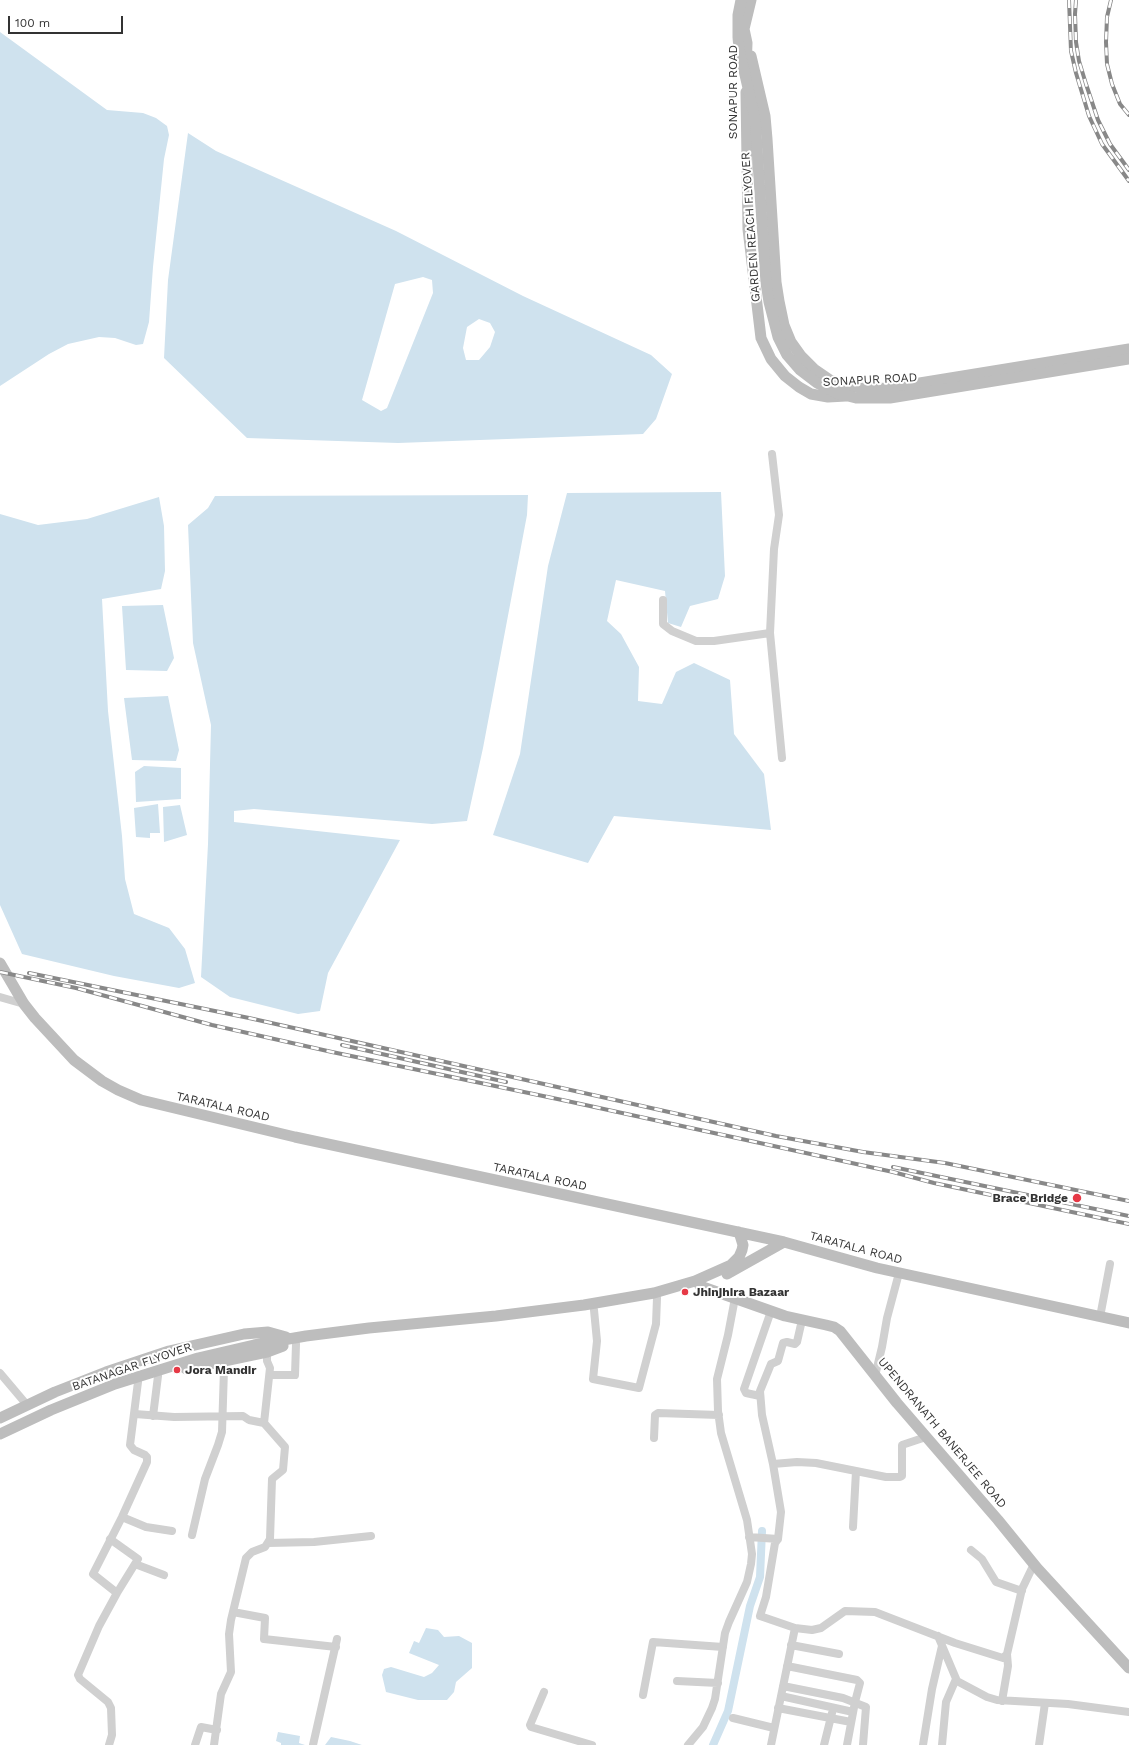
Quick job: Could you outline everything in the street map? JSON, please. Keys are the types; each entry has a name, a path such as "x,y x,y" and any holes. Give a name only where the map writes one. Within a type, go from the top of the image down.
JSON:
{"main road":[{"name":"GARDEN REACH FLYOVER","path":"741,0 738,15 738,37 757,132 768,296 778,337 787,355 800,370 821,386 846,396 890,398 1129,357"},
{"name":"GARDEN REACH FLYOVER","path":"751,0 748,22 748,42 767,131 776,282 787,334 807,363 822,375 839,383 858,388 889,388 1129,349"},
{"name":"SONAPUR ROAD","path":"751,0 744,29 747,43 748,229 761,338 771,359 785,376 811,394 828,397 852,396 932,389 1129,357"},
{"name":"TARATALA ROAD","path":"0,963 24,1004 74,1060 102,1081 141,1100 295,1137 784,1242 899,1273 1129,1323"},
{"path":"0,1442 84,1402 138,1382 220,1360 267,1352 290,1343 369,1328 496,1316 584,1305 654,1293 702,1282 731,1265 741,1254 743,1246 739,1232"},
{"path":"0,1418 55,1392 106,1372 169,1351 217,1339 268,1332 290,1343 373,1332 503,1321 594,1310 657,1298 702,1282 735,1270 784,1242"},
{"name":"UPENDRANATH BANERJEE ROAD","path":"702,1282 707,1290 771,1311 834,1327 1034,1564 1129,1668"},
{"name":"BATANAGAR FLYOVER","path":"0,1434 51,1410 115,1384 198,1358 250,1346 290,1343"}],"street":[{"path":"772,454 779,515 774,549 770,633 782,758"},
{"path":"663,600 664,624 672,631 696,641 714,641 770,633"},
{"path":"0,997 24,1004"},
{"path":"1100,1317 1110,1264"},
{"path":"875,1376 887,1318 899,1273"},
{"path":"594,1310 597,1341 593,1379 639,1388 656,1324 657,1298"},
{"path":"688,1745 703,1727 712,1708 729,1622 750,1572 752,1554 744,1506 721,1433 719,1415 717,1379 735,1298"},
{"path":"760,1396 746,1392 744,1389 771,1311"},
{"path":"802,1320 798,1342 795,1344 787,1342 783,1343 778,1361 771,1364 761,1388 760,1396 781,1507 778,1539 775,1543 766,1597 760,1616 794,1628 815,1630 822,1628 842,1611 861,1610 884,1614 938,1636 1000,1658 1006,1657 1008,1654"},
{"path":"270,1375 295,1375 290,1343"},
{"path":"264,1423 270,1375 267,1352"},
{"path":"192,1535 205,1479 220,1439 224,1369 220,1360"},
{"path":"0,1373 27,1405"},
{"path":"154,1416 158,1376"},
{"path":"117,1592 93,1574 122,1516 147,1459 145,1455 134,1450 130,1445 138,1382"},
{"path":"654,1438 655,1415 658,1413 719,1415"},
{"path":"135,1414 174,1417 243,1416 248,1420 264,1423 282,1443 286,1451 283,1470 272,1479 272,1524 268,1543"},
{"path":"773,1464 797,1462 816,1463 886,1477 901,1477 902,1445 926,1437"},
{"path":"853,1527 856,1471"},
{"path":"122,1516 146,1527 172,1531"},
{"path":"214,1745 221,1694 231,1672 229,1634 233,1612 246,1558 249,1554 268,1543 314,1542 371,1536"},
{"path":"749,1536 778,1539"},
{"path":"109,1745 112,1721 111,1708 108,1702 80,1679 78,1675 96,1633 117,1592 138,1558 110,1539"},
{"path":"971,1550 982,1559 996,1582 1022,1591"},
{"path":"135,1564 164,1574"},
{"path":"1002,1701 1008,1666 1008,1654 1022,1591 1034,1564"},
{"path":"233,1612 265,1618 264,1639 336,1643 314,1745"},
{"path":"771,1745 794,1628"},
{"path":"938,1636 956,1679 960,1684 987,1698 1002,1701 1068,1704 1129,1712"},
{"path":"642,1695 652,1642 723,1647"},
{"path":"791,1645 839,1654"},
{"path":"923,1745 932,1689 942,1646"},
{"path":"787,1666 857,1680 860,1683 847,1745"},
{"path":"942,1745 946,1702 956,1679"},
{"path":"677,1681 718,1683"},
{"path":"783,1686 843,1698 867,1708 863,1745"},
{"path":"544,1692 530,1725 531,1727 592,1745"},
{"path":"781,1696 853,1712"},
{"path":"1039,1745 1044,1703"},
{"path":"778,1708 851,1722"},
{"path":"824,1745 833,1708"},
{"path":"733,1718 774,1728"},
{"path":"195,1745 201,1727 217,1730"}],"water":[{"path":"0,32 107,110 143,113 156,118 167,126 169,135 164,159 149,322 143,344 136,345 115,338 99,337 68,344 49,354 0,386"},
{"path":"188,133 216,151 396,231 523,296 651,355 672,374 656,419 643,434 398,443 247,438 164,358 168,280","holes":["423,277 432,280 433,293 387,408 381,411 362,400 395,284","479,319 490,323 495,332 490,347 479,360 466,360 463,348 467,327"]},
{"path":"721,492 725,576 718,599 690,606 681,627 668,623 665,591 616,580 607,621 621,634 639,667 638,701 662,704 676,672 694,663 730,680 734,734 764,774 771,830 614,816 588,863 493,835 520,754 548,566 567,493"},
{"path":"528,495 527,515 483,748 467,821 432,824 254,809 234,811 234,822 400,840 328,973 320,1011 298,1014 230,997 201,977 208,844 211,725 193,643 188,525 208,508 215,496"},
{"path":"159,497 164,526 165,571 161,589 102,599 108,711 122,836 125,879 134,914 169,928 185,949 195,983 179,988 114,976 22,954 0,905 0,514 38,525 87,519"},
{"path":"163,605 174,658 167,671 126,670 122,606"},
{"path":"168,696 179,750 176,761 132,760 124,698"},
{"path":"144,766 181,768 181,799 136,802 135,772"},
{"path":"158,804 160,833 150,833 150,838 136,837 134,808"},
{"path":"180,805 187,835 164,842 163,807"},
{"path":"426,1628 438,1630 444,1637 459,1636 472,1643 472,1668 456,1682 454,1692 447,1700 418,1700 386,1692 382,1675 384,1669 391,1667 424,1677 432,1673 439,1665 409,1653 414,1641 419,1643"},
{"path":"278,1732 300,1736 299,1743 305,1745 281,1745 281,1743 276,1741"},
{"path":"331,1737 350,1741 362,1745 325,1745"}],"waterway":[{"path":"713,1745 728,1711 750,1606 760,1577 762,1531"}],"railway":[{"path":"1069,0 1071,51 1089,116 1102,144 1129,181"},
{"path":"1076,0 1076,42 1079,61 1086,84 1098,120 1110,144 1129,170"},
{"path":"1111,0 1107,17 1107,64 1112,84 1120,104 1129,115"},
{"path":"0,972 76,988 212,1025 332,1052 567,1101 893,1172 934,1183 1129,1224"},
{"path":"29,973 249,1018 776,1136 863,1152 945,1163 1129,1201"},
{"path":"342,1045 506,1082"},
{"path":"893,1167 1129,1216"}],"place":[{"name":"Brace Bridge","path":"1077,1198"},
{"name":"Jhinjhira Bazaar","path":"685,1292"},
{"name":"Jora Mandir","path":"177,1370"}]}
